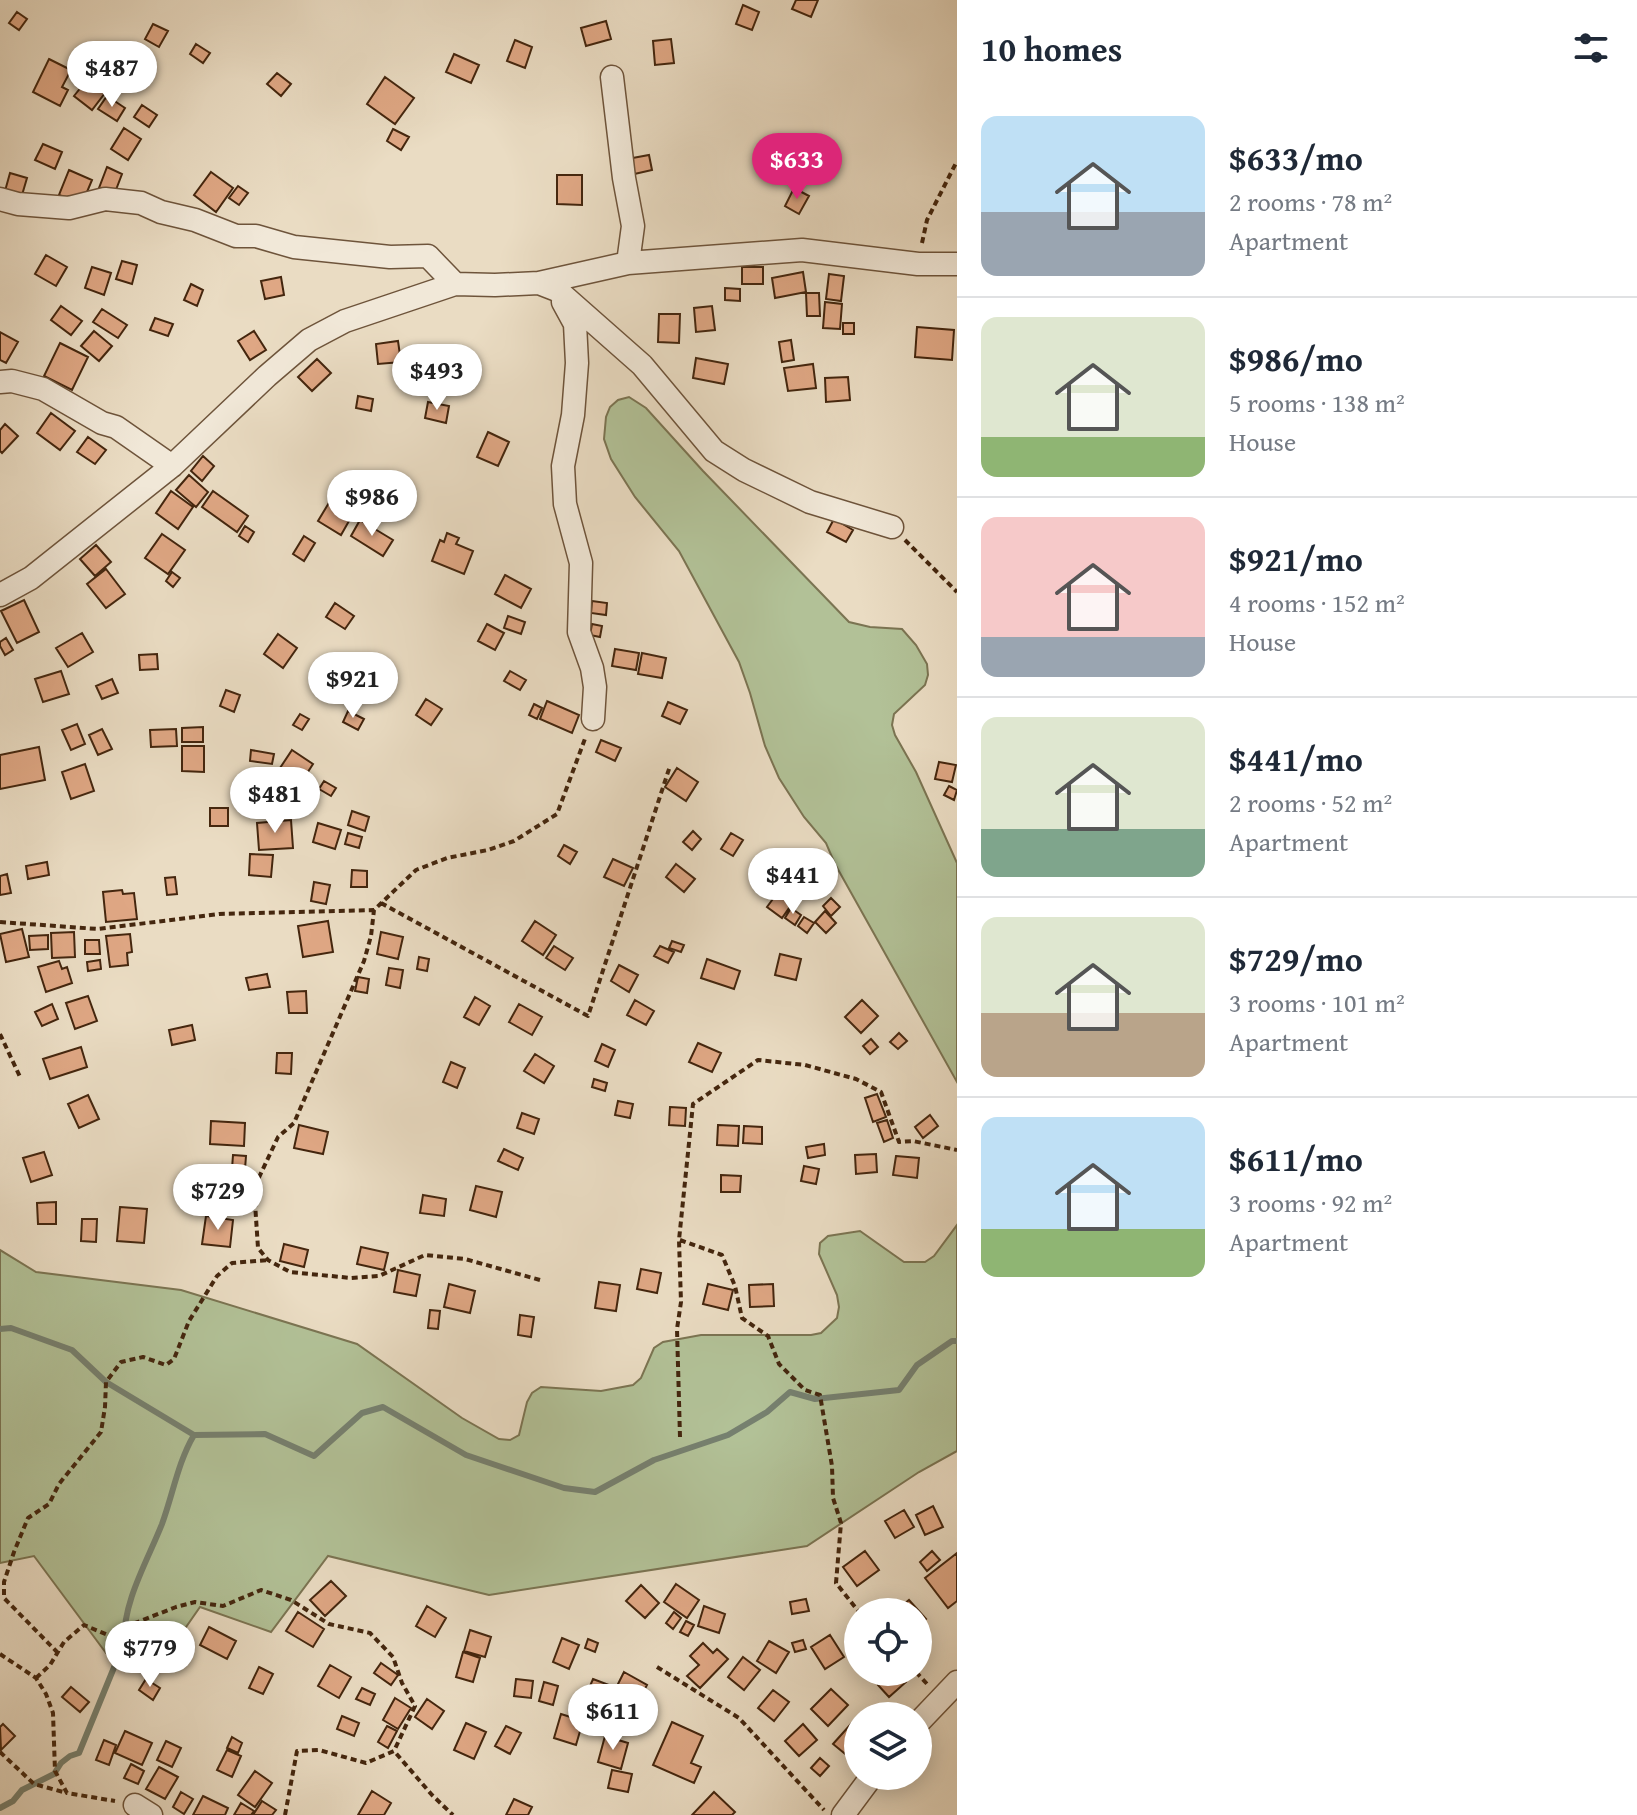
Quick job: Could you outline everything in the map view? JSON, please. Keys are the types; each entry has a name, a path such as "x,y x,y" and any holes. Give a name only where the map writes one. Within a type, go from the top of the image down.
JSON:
{"street":[{"path":"612,77 633,226 628,263"},
{"path":"0,199 18,204 69,208 105,199 141,203 236,236 256,236 294,247 390,257 428,256 455,284"},
{"path":"0,595 31,578 172,466 309,340 345,321 455,284 548,287 628,263 802,250 918,264 957,264"},
{"path":"548,287 642,365 714,451 744,470 810,502 892,527"},
{"path":"548,287 575,324 577,363 573,415 563,466 565,504 581,563 579,632 592,668 595,687 593,719"},
{"path":"0,382 12,381 43,389 102,423 116,427 172,466"},
{"path":"932,1708 957,1682"},
{"path":"843,1815 862,1790"}],"path":[{"path":"918,264 927,220 957,161"},
{"path":"892,527 957,592"},
{"path":"540,1280 465,1259 425,1255 379,1276 351,1278 290,1272 268,1260 258,1248 254,1188 278,1137 294,1123 364,961 374,910 416,870 447,858 514,841 557,814 593,719"},
{"path":"381,903 588,1016 670,766"},
{"path":"0,922 98,929 219,914 374,910"},
{"path":"0,1034 21,1079"},
{"path":"680,1437 677,1329 681,1302 679,1240 693,1104 758,1060 805,1065 856,1079 881,1092 899,1142 913,1141 957,1150"},
{"path":"679,1240 722,1255 735,1286 742,1318 768,1336 779,1364 805,1390 820,1395 832,1466 833,1498 841,1523 836,1583 848,1598"},
{"path":"58,1653 4,1598 4,1582 28,1518 49,1504 59,1484 101,1432 106,1382 121,1362 143,1357 166,1365 174,1359 189,1321 217,1276 232,1263 268,1260"},
{"path":"36,1678 50,1665 64,1642 84,1625 115,1638 130,1625 176,1607 195,1602 223,1606 261,1590 291,1600 329,1624 370,1633 393,1657 402,1683 415,1706 394,1751 366,1763 319,1750 297,1751 285,1815"},
{"path":"0,1654 36,1678 46,1694 53,1713 55,1771 67,1793"},
{"path":"657,1667 739,1718 828,1815"},
{"path":"394,1751 453,1815"},
{"path":"0,1752 34,1784 143,1810"}],"green space":[{"path":"629,397 646,408 849,622 902,629 927,664 925,685 894,714 892,725 957,863 957,1082 826,843 804,817 779,778 765,746 739,662 679,551 635,497 611,459 604,439 606,417 610,407 618,400"},
{"path":"957,1225 957,1451 919,1472 807,1546 489,1595 328,1556 271,1632 200,1607 152,1676 106,1653 34,1556 0,1563 0,1250 36,1272 181,1290 357,1344 462,1418 499,1439 510,1440 519,1435 527,1402 532,1393 541,1387 601,1391 633,1385 641,1378 654,1348 663,1342 701,1335 821,1333 837,1318 839,1307 819,1254 820,1243 828,1236 860,1231 904,1262 925,1262 934,1256"}],"building":[{"path":"796,0 818,0 811,17 792,9"},
{"path":"743,5 759,12 752,30 736,24"},
{"path":"17,12 27,19 19,30 9,23"},
{"path":"606,21 611,39 586,46 581,28"},
{"path":"153,24 168,31 159,47 145,39"},
{"path":"671,39 674,63 655,65 653,41"},
{"path":"515,40 532,47 525,68 507,61"},
{"path":"196,44 210,53 203,63 190,54"},
{"path":"454,54 479,65 471,83 446,72"},
{"path":"49,59 71,70 62,87 68,90 60,106 33,92"},
{"path":"277,73 291,84 281,96 267,84"},
{"path":"90,76 108,89 92,110 74,96"},
{"path":"385,77 414,98 395,124 367,104"},
{"path":"107,96 125,108 117,121 98,109"},
{"path":"142,105 157,115 149,127 134,117"},
{"path":"124,128 141,139 128,160 111,149"},
{"path":"393,129 409,137 401,150 387,141"},
{"path":"792,142 812,159 801,173 781,156"},
{"path":"43,144 62,152 55,169 35,160"},
{"path":"649,155 652,170 630,175 627,159"},
{"path":"107,167 122,174 114,195 99,188"},
{"path":"69,170 92,180 82,204 59,195"},
{"path":"211,172 233,188 216,212 194,195"},
{"path":"10,173 27,178 22,195 5,191"},
{"path":"557,175 582,175 582,205 557,204"},
{"path":"238,186 248,193 239,205 229,198"},
{"path":"794,188 809,196 799,214 785,206"},
{"path":"46,255 67,267 56,286 35,274"},
{"path":"122,261 137,265 132,284 116,279"},
{"path":"92,267 111,273 104,295 85,288"},
{"path":"742,267 763,267 763,284 742,284"},
{"path":"803,272 806,292 775,298 772,278"},
{"path":"829,274 844,276 841,301 826,299"},
{"path":"281,277 284,295 265,299 261,281"},
{"path":"191,284 203,290 197,306 184,300"},
{"path":"725,288 740,289 740,301 725,300"},
{"path":"806,293 819,293 820,316 807,316"},
{"path":"825,302 842,304 840,329 823,328"},
{"path":"61,306 82,321 71,335 51,320"},
{"path":"712,306 715,330 696,332 694,308"},
{"path":"102,309 127,325 118,338 93,322"},
{"path":"659,314 680,314 679,343 658,342"},
{"path":"155,318 173,324 168,336 150,330"},
{"path":"843,323 854,323 854,334 843,334"},
{"path":"917,327 954,330 952,360 915,357"},
{"path":"94,331 112,346 99,361 81,346"},
{"path":"254,331 266,350 250,360 238,341"},
{"path":"0,332 18,342 6,363 0,360"},
{"path":"791,340 794,360 782,362 779,342"},
{"path":"398,341 401,362 378,364 376,344"},
{"path":"60,343 88,357 72,390 44,376"},
{"path":"696,358 728,364 724,384 693,378"},
{"path":"317,359 331,373 312,391 298,377"},
{"path":"813,364 816,388 788,391 784,368"},
{"path":"848,377 850,400 826,402 825,378"},
{"path":"415,378 426,379 425,392 414,390"},
{"path":"358,396 373,399 371,411 356,408"},
{"path":"428,402 449,406 446,423 425,418"},
{"path":"51,413 75,431 60,450 37,433"},
{"path":"5,424 18,436 2,453 0,430"},
{"path":"488,432 509,442 498,466 477,457"},
{"path":"88,437 106,450 95,464 77,452"},
{"path":"203,456 214,466 202,481 191,471"},
{"path":"189,475 208,492 196,507 176,490"},
{"path":"171,491 193,507 178,529 156,513"},
{"path":"213,491 248,516 237,532 202,507"},
{"path":"330,501 353,514 341,535 318,521"},
{"path":"834,519 853,530 846,542 827,532"},
{"path":"360,520 393,540 383,556 351,536"},
{"path":"245,526 254,532 248,542 239,536"},
{"path":"447,533 459,538 456,544 473,551 464,574 432,561 440,540 444,542"},
{"path":"162,534 185,550 168,574 145,558"},
{"path":"304,536 315,543 304,561 293,554"},
{"path":"96,545 111,562 95,576 80,559"},
{"path":"106,569 125,594 106,608 87,584"},
{"path":"172,572 180,578 173,587 166,581"},
{"path":"505,575 531,589 521,608 495,594"},
{"path":"24,600 39,632 17,643 1,611"},
{"path":"592,601 607,603 606,615 591,613"},
{"path":"335,603 354,616 345,629 326,617"},
{"path":"508,616 525,622 521,634 504,628"},
{"path":"487,624 504,633 495,650 478,641"},
{"path":"592,624 602,626 600,637 590,635"},
{"path":"82,633 93,652 68,667 56,648"},
{"path":"278,634 297,648 283,668 264,654"},
{"path":"6,638 13,650 5,655 0,642"},
{"path":"615,649 639,653 636,670 612,666"},
{"path":"642,653 666,658 662,678 638,674"},
{"path":"157,654 158,669 140,670 139,655"},
{"path":"61,671 69,694 43,702 35,679"},
{"path":"510,671 526,680 520,690 504,681"},
{"path":"112,679 118,693 102,699 96,686"},
{"path":"226,690 240,695 234,712 220,706"},
{"path":"426,699 442,709 431,725 416,715"},
{"path":"547,701 579,715 572,733 540,719"},
{"path":"668,702 687,710 680,724 662,716"},
{"path":"534,704 542,708 537,719 529,715"},
{"path":"348,711 364,719 358,730 343,722"},
{"path":"300,714 309,719 302,730 293,725"},
{"path":"77,724 85,744 71,750 62,730"},
{"path":"203,727 203,742 182,742 182,728"},
{"path":"102,729 112,749 98,755 89,735"},
{"path":"176,729 177,746 151,747 150,730"},
{"path":"601,740 621,748 615,761 596,752"},
{"path":"182,746 204,746 204,772 182,771"},
{"path":"39,747 45,780 0,789 0,755"},
{"path":"251,750 274,754 272,764 250,761"},
{"path":"292,750 313,764 293,795 272,780"},
{"path":"939,762 956,765 952,782 935,779"},
{"path":"85,764 94,791 71,799 62,772"},
{"path":"677,768 698,782 686,801 665,787"},
{"path":"324,781 336,788 331,796 319,789"},
{"path":"949,786 957,790 954,800 944,795"},
{"path":"210,808 228,808 228,826 210,826"},
{"path":"352,811 369,817 365,831 348,825"},
{"path":"291,820 293,848 259,850 257,823"},
{"path":"318,823 341,830 335,849 313,842"},
{"path":"693,831 701,839 692,850 683,842"},
{"path":"348,833 362,837 359,848 345,844"},
{"path":"731,833 743,840 733,856 721,849"},
{"path":"564,845 577,852 570,864 558,856"},
{"path":"250,854 273,855 271,877 249,875"},
{"path":"613,859 633,868 624,886 604,877"},
{"path":"47,862 49,875 28,879 26,866"},
{"path":"676,864 695,879 684,892 666,877"},
{"path":"352,870 367,871 367,887 351,887"},
{"path":"7,874 11,893 0,895 0,876"},
{"path":"175,877 177,894 167,895 165,878"},
{"path":"314,882 330,885 326,904 311,901"},
{"path":"781,888 796,898 782,918 767,907"},
{"path":"122,890 123,894 134,893 137,919 106,922 103,892"},
{"path":"831,898 840,907 831,916 823,906"},
{"path":"791,908 801,915 795,925 785,918"},
{"path":"825,911 836,923 826,933 815,922"},
{"path":"804,917 814,923 807,933 798,926"},
{"path":"328,921 333,952 303,957 298,926"},
{"path":"535,921 556,935 543,955 522,941"},
{"path":"22,929 29,957 6,962 0,934"},
{"path":"74,932 75,957 52,958 51,933"},
{"path":"381,932 403,937 398,959 377,954"},
{"path":"130,934 132,952 127,953 128,965 110,967 106,936"},
{"path":"48,935 48,949 30,950 29,936"},
{"path":"85,940 99,940 100,954 85,954"},
{"path":"672,941 684,945 681,952 669,948"},
{"path":"554,946 573,958 565,970 546,958"},
{"path":"660,946 674,952 668,963 654,956"},
{"path":"780,954 801,959 796,980 775,975"},
{"path":"419,957 429,959 427,971 417,969"},
{"path":"707,959 740,971 734,989 701,978"},
{"path":"100,960 101,969 88,971 87,962"},
{"path":"59,961 62,969 67,967 72,983 46,992 38,967"},
{"path":"619,965 638,975 629,992 611,981"},
{"path":"389,968 403,970 400,988 386,985"},
{"path":"267,974 270,987 249,990 246,978"},
{"path":"358,977 369,979 367,993 355,991"},
{"path":"306,991 307,1013 289,1013 287,992"},
{"path":"88,996 97,1021 75,1029 66,1003"},
{"path":"475,997 490,1006 479,1025 464,1017"},
{"path":"635,1000 654,1011 646,1025 627,1015"},
{"path":"862,1000 878,1016 861,1033 845,1017"},
{"path":"52,1004 58,1019 42,1026 35,1012"},
{"path":"519,1004 542,1017 532,1035 509,1022"},
{"path":"192,1025 195,1040 172,1045 169,1030"},
{"path":"899,1033 907,1041 898,1049 890,1042"},
{"path":"871,1039 878,1047 870,1054 863,1046"},
{"path":"698,1043 721,1053 712,1072 689,1062"},
{"path":"602,1044 615,1050 608,1067 595,1061"},
{"path":"81,1047 87,1067 50,1079 43,1059"},
{"path":"277,1053 292,1053 291,1074 276,1073"},
{"path":"535,1054 554,1066 544,1083 524,1071"},
{"path":"451,1062 465,1068 457,1088 443,1082"},
{"path":"594,1079 607,1083 605,1091 592,1087"},
{"path":"877,1094 886,1117 873,1122 865,1098"},
{"path":"88,1095 99,1119 79,1128 68,1104"},
{"path":"618,1101 633,1104 630,1118 615,1115"},
{"path":"670,1107 686,1108 685,1126 669,1125"},
{"path":"522,1113 539,1119 534,1134 517,1128"},
{"path":"930,1115 938,1126 923,1138 915,1127"},
{"path":"887,1120 893,1138 884,1142 877,1123"},
{"path":"211,1121 245,1123 244,1146 210,1144"},
{"path":"299,1125 328,1132 323,1154 294,1148"},
{"path":"718,1125 739,1126 738,1146 717,1145"},
{"path":"744,1126 762,1127 762,1144 743,1143"},
{"path":"824,1144 825,1155 808,1158 806,1147"},
{"path":"504,1149 523,1158 518,1170 498,1161"},
{"path":"44,1152 52,1175 31,1182 23,1158"},
{"path":"876,1154 877,1172 856,1174 855,1155"},
{"path":"233,1155 246,1156 245,1169 232,1169"},
{"path":"896,1156 919,1158 917,1178 893,1175"},
{"path":"804,1166 819,1169 816,1184 801,1181"},
{"path":"721,1175 741,1176 740,1192 721,1192"},
{"path":"476,1186 502,1192 496,1217 470,1210"},
{"path":"423,1195 446,1199 444,1216 420,1213"},
{"path":"56,1202 56,1224 38,1224 37,1203"},
{"path":"120,1207 147,1209 144,1243 117,1241"},
{"path":"206,1216 233,1220 230,1247 202,1244"},
{"path":"82,1219 97,1219 96,1242 81,1241"},
{"path":"284,1244 308,1250 304,1267 280,1261"},
{"path":"361,1247 388,1253 384,1270 357,1264"},
{"path":"641,1269 661,1273 657,1293 637,1289"},
{"path":"398,1270 420,1275 416,1296 394,1292"},
{"path":"599,1282 620,1285 616,1311 595,1308"},
{"path":"449,1284 475,1291 470,1313 444,1307"},
{"path":"708,1284 733,1290 728,1310 703,1304"},
{"path":"773,1284 774,1306 750,1307 749,1285"},
{"path":"430,1310 440,1311 438,1329 428,1328"},
{"path":"520,1315 534,1317 531,1337 518,1335"},
{"path":"933,1506 943,1527 925,1535 916,1515"},
{"path":"904,1510 914,1527 895,1538 885,1521"},
{"path":"865,1551 879,1570 857,1586 843,1567"},
{"path":"932,1551 940,1560 927,1571 920,1562"},
{"path":"957,1553 957,1601 948,1608 925,1578"},
{"path":"331,1581 346,1596 325,1616 310,1600"},
{"path":"676,1584 699,1600 687,1618 664,1602"},
{"path":"641,1585 659,1603 645,1618 626,1601"},
{"path":"806,1599 809,1611 792,1614 790,1602"},
{"path":"427,1606 446,1618 435,1637 416,1626"},
{"path":"704,1606 725,1614 719,1633 698,1626"},
{"path":"298,1612 324,1629 313,1647 286,1631"},
{"path":"674,1612 681,1618 673,1629 666,1623"},
{"path":"686,1621 694,1625 688,1636 680,1632"},
{"path":"209,1627 236,1641 227,1659 200,1645"},
{"path":"470,1630 491,1637 485,1657 464,1651"},
{"path":"830,1635 844,1657 825,1669 811,1647"},
{"path":"562,1638 579,1645 569,1669 553,1662"},
{"path":"588,1639 598,1643 595,1652 585,1648"},
{"path":"803,1640 806,1649 795,1652 792,1643"},
{"path":"769,1641 789,1652 776,1673 757,1661"},
{"path":"703,1643 713,1653 717,1649 728,1659 700,1688 687,1676 699,1665 690,1656"},
{"path":"463,1652 480,1658 473,1682 456,1677"},
{"path":"743,1657 760,1670 744,1690 728,1677"},
{"path":"381,1663 398,1675 391,1685 374,1673"},
{"path":"330,1665 351,1677 339,1698 318,1686"},
{"path":"259,1667 273,1674 263,1694 249,1688"},
{"path":"624,1672 647,1685 635,1708 612,1696"},
{"path":"146,1679 160,1688 153,1700 139,1690"},
{"path":"516,1679 533,1681 531,1698 514,1696"},
{"path":"593,1679 609,1685 599,1706 584,1700"},
{"path":"544,1682 558,1686 553,1705 539,1701"},
{"path":"879,1686 901,1686 889,1697"},
{"path":"71,1687 89,1702 80,1712 62,1697"},
{"path":"362,1688 375,1694 370,1705 356,1699"},
{"path":"831,1689 845,1702 844,1709 828,1726 811,1709"},
{"path":"773,1690 789,1702 774,1721 758,1708"},
{"path":"395,1698 411,1708 398,1729 383,1720"},
{"path":"427,1699 444,1711 432,1729 415,1717"},
{"path":"561,1714 583,1721 576,1745 554,1738"},
{"path":"342,1716 359,1723 354,1736 337,1729"},
{"path":"672,1722 703,1736 691,1763 701,1767 694,1783 653,1765"},
{"path":"466,1723 486,1732 474,1759 454,1750"},
{"path":"3,1724 15,1736 1,1750 0,1727"},
{"path":"803,1724 817,1740 799,1756 785,1741"},
{"path":"387,1726 397,1731 388,1748 378,1742"},
{"path":"506,1726 521,1733 510,1754 495,1746"},
{"path":"125,1731 152,1743 142,1765 115,1753"},
{"path":"844,1732 844,1753 833,1744"},
{"path":"605,1736 628,1743 621,1769 598,1762"},
{"path":"232,1737 242,1743 238,1753 227,1748"},
{"path":"104,1740 116,1745 109,1765 96,1760"},
{"path":"166,1741 181,1748 172,1767 157,1760"},
{"path":"227,1750 241,1756 232,1777 217,1770"},
{"path":"820,1758 829,1766 820,1776 811,1768"},
{"path":"131,1764 144,1771 138,1784 124,1778"},
{"path":"159,1767 178,1777 165,1799 146,1789"},
{"path":"612,1770 632,1774 628,1792 608,1788"},
{"path":"255,1771 272,1783 255,1807 238,1795"},
{"path":"372,1791 391,1803 384,1815 358,1815"},
{"path":"181,1792 193,1799 184,1814 173,1807"},
{"path":"714,1792 735,1812 732,1815 692,1815"},
{"path":"203,1796 228,1808 225,1815 193,1815"},
{"path":"514,1799 532,1807 528,1815 506,1815"},
{"path":"262,1801 276,1810 272,1815 253,1815"},
{"path":"241,1803 254,1811 251,1815 234,1815"}],"waterway":[{"path":"0,1329 11,1328 72,1350 106,1382 194,1435 265,1434 314,1456 362,1413 383,1407 466,1455 564,1488 595,1492 654,1460 728,1435 767,1412 790,1392 815,1399 899,1390 917,1365 952,1341 957,1341"},
{"path":"0,1808 13,1801 22,1790 54,1774 61,1763 79,1753 124,1643 132,1597 194,1435"}]}
